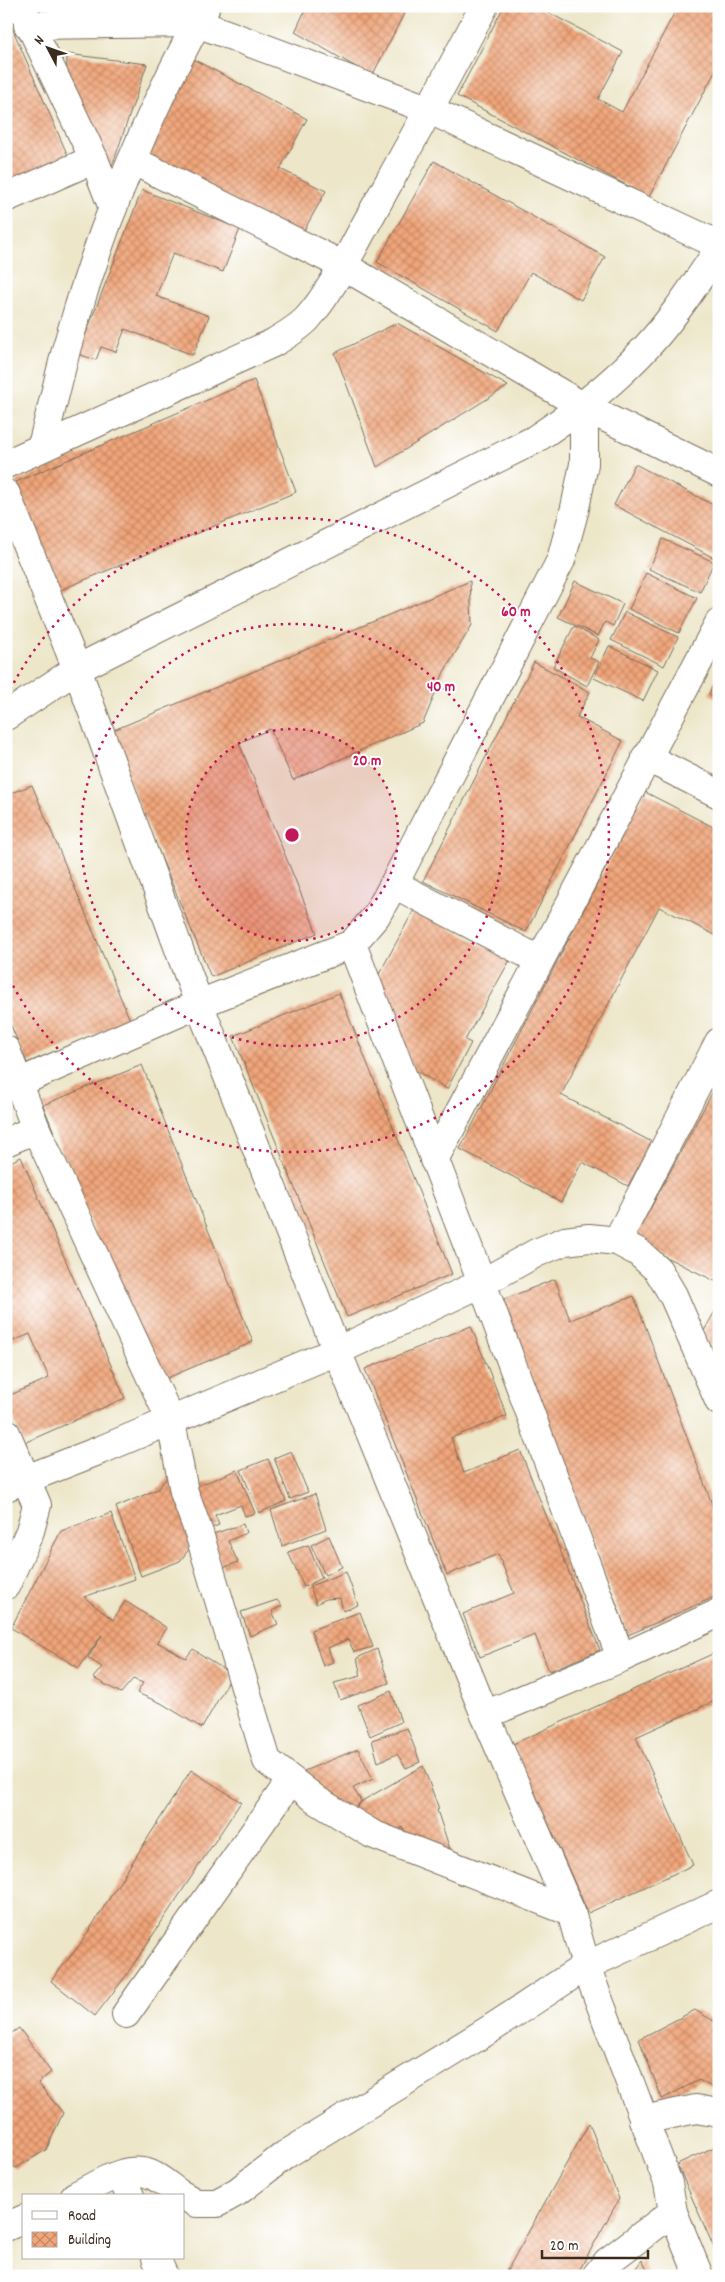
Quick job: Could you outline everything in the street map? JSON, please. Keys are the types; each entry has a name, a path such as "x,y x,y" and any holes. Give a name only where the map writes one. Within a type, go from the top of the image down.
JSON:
{"street":[{"path":"6,464 290,333 306,320 323,300 430,110 484,6"},
{"path":"42,446 66,350 113,208 132,160 202,15"},
{"path":"113,208 94,159 24,16 202,15 430,110 719,245"},
{"path":"6,198 94,159"},
{"path":"132,160 342,266 584,407 719,474"},
{"path":"6,716 78,670 534,440 584,407 639,355 682,302 719,249"},
{"path":"18,1083 199,1004 352,944 376,916 561,560 584,464 584,407"},
{"path":"6,494 78,670 199,1004 337,1350 486,1715 571,1912 586,1966 668,2183 673,2212 699,2276"},
{"path":"434,1160 646,757 719,623"},
{"path":"646,757 719,794"},
{"path":"394,884 540,960"},
{"path":"352,944 482,1283 621,1658"},
{"path":"617,1241 718,1047"},
{"path":"6,1050 36,1129 171,1421 184,1492 199,1534 267,1761 318,1801 372,1834 571,1912"},
{"path":"6,1142 36,1129"},
{"path":"16,1484 171,1421 337,1350 482,1283 536,1253 565,1241 589,1238 617,1241 638,1252 658,1270 674,1295 719,1401"},
{"path":"6,1433 16,1484 36,1505 30,1531 6,1585"},
{"path":"486,1715 621,1658 719,1613"},
{"path":"126,2014 291,1780"},
{"path":"185,2197 196,2203 218,2203 237,2192 285,2155 492,2028 586,1966 719,1904"},
{"path":"643,2120 696,2109 719,2113"},
{"path":"84,2194 125,2185 136,2171 154,2175 180,2194"},
{"path":"596,2276 607,2262 673,2212"},
{"path":"6,2227 22,2220"},
{"path":"157,2260 164,2276"}],"building":[{"path":"37,6 171,6 167,20 38,8"},
{"path":"307,6 408,6 372,76 295,32"},
{"path":"504,6 536,6 623,52 598,99 622,112 678,6 715,6 719,8 719,64 649,197 457,96"},
{"path":"6,14 68,156 6,182"},
{"path":"67,54 147,64 107,181 66,100"},
{"path":"189,57 307,119 280,169 326,191 297,243 141,155"},
{"path":"434,161 605,257 581,300 531,272 498,331 377,262"},
{"path":"142,190 240,229 223,272 173,253 156,296 209,316 193,355 125,329 116,352 101,347 96,360 78,354"},
{"path":"397,323 508,386 377,467 335,353"},
{"path":"254,380 296,492 58,591 16,482"},
{"path":"635,464 719,508 718,560 614,505"},
{"path":"663,539 714,562 700,592 649,569"},
{"path":"646,573 697,598 679,633 629,609"},
{"path":"470,581 472,625 444,672 423,723 293,780 270,729 239,743 317,933 211,977 109,732"},
{"path":"575,581 623,604 613,626 605,622 598,636 558,617"},
{"path":"625,612 678,637 664,666 611,640"},
{"path":"574,626 599,640 590,658 599,662 587,686 553,667"},
{"path":"609,646 658,670 643,701 594,678"},
{"path":"534,662 590,692 577,717 623,741 526,932 423,881"},
{"path":"719,673 719,699 709,694"},
{"path":"32,785 130,1020 27,1063 6,1014 6,795"},
{"path":"645,792 719,830 719,937 659,907 561,1095 652,1142 628,1186 582,1162 561,1202 460,1149"},
{"path":"414,910 510,960 465,1040 471,1043 447,1089 413,1069 378,976"},
{"path":"339,993 452,1274 347,1317 233,1036"},
{"path":"142,1065 253,1342 155,1383 43,1105"},
{"path":"719,1080 719,1283 633,1241"},
{"path":"21,1157 125,1398 24,1443 6,1402 6,1397 49,1378 30,1334 6,1344 6,1164"},
{"path":"555,1279 570,1320 634,1296 719,1523 719,1595 628,1635 502,1300"},
{"path":"719,1304 719,1373 718,1373 704,1331"},
{"path":"471,1326 507,1416 451,1438 464,1473 520,1450 600,1650 549,1671 535,1635 480,1657 463,1614 514,1593 498,1554 447,1575 365,1369"},
{"path":"291,1451 308,1492 290,1499 274,1458"},
{"path":"268,1459 286,1501 259,1513 241,1470"},
{"path":"237,1470 255,1513 245,1516 241,1505 215,1515 219,1525 204,1531 188,1490"},
{"path":"170,1474 196,1540 180,1561 141,1576 116,1507 158,1489"},
{"path":"315,1494 326,1529 282,1546 271,1510"},
{"path":"111,1513 135,1579 84,1597 113,1620 125,1601 167,1628 157,1642 186,1658 193,1649 232,1675 202,1728 161,1703 137,1693 143,1683 133,1679 121,1693 93,1678 102,1667 88,1658 102,1635 79,1668 11,1628 61,1531"},
{"path":"243,1524 246,1533 228,1541 238,1562 223,1568 210,1535"},
{"path":"329,1536 342,1567 325,1575 311,1545"},
{"path":"308,1545 322,1578 304,1587 288,1552"},
{"path":"346,1572 358,1605 343,1611 340,1598 326,1599 316,1604 310,1586"},
{"path":"277,1600 282,1606 272,1611 278,1624 250,1636 241,1612"},
{"path":"360,1612 373,1647 354,1652 348,1639 328,1648 333,1662 323,1666 311,1630"},
{"path":"377,1649 389,1683 340,1700 334,1683 361,1676 357,1658"},
{"path":"719,1651 719,1699 636,1737 693,1865 588,1913 513,1744"},
{"path":"391,1691 401,1722 370,1736 358,1705"},
{"path":"407,1728 420,1762 406,1768 397,1754 378,1762 372,1740"},
{"path":"358,1749 373,1779 353,1788 361,1801 346,1821 362,1801 423,1766 439,1809 437,1810 462,1886 393,1846 407,1836 402,1827 388,1847 329,1814 314,1799 304,1771"},
{"path":"191,1770 241,1802 125,1977 95,2016 51,1981 81,1943"},
{"path":"695,2010 719,2024 719,2091 699,2080 662,2099 639,2039"},
{"path":"19,2028 51,2072 38,2083 63,2113 46,2150 16,2168 6,2162 6,2037"},
{"path":"589,2123 619,2199 576,2276 504,2276"},
{"path":"719,2145 719,2259 677,2164"},
{"path":"642,2260 650,2276 630,2276"}]}
